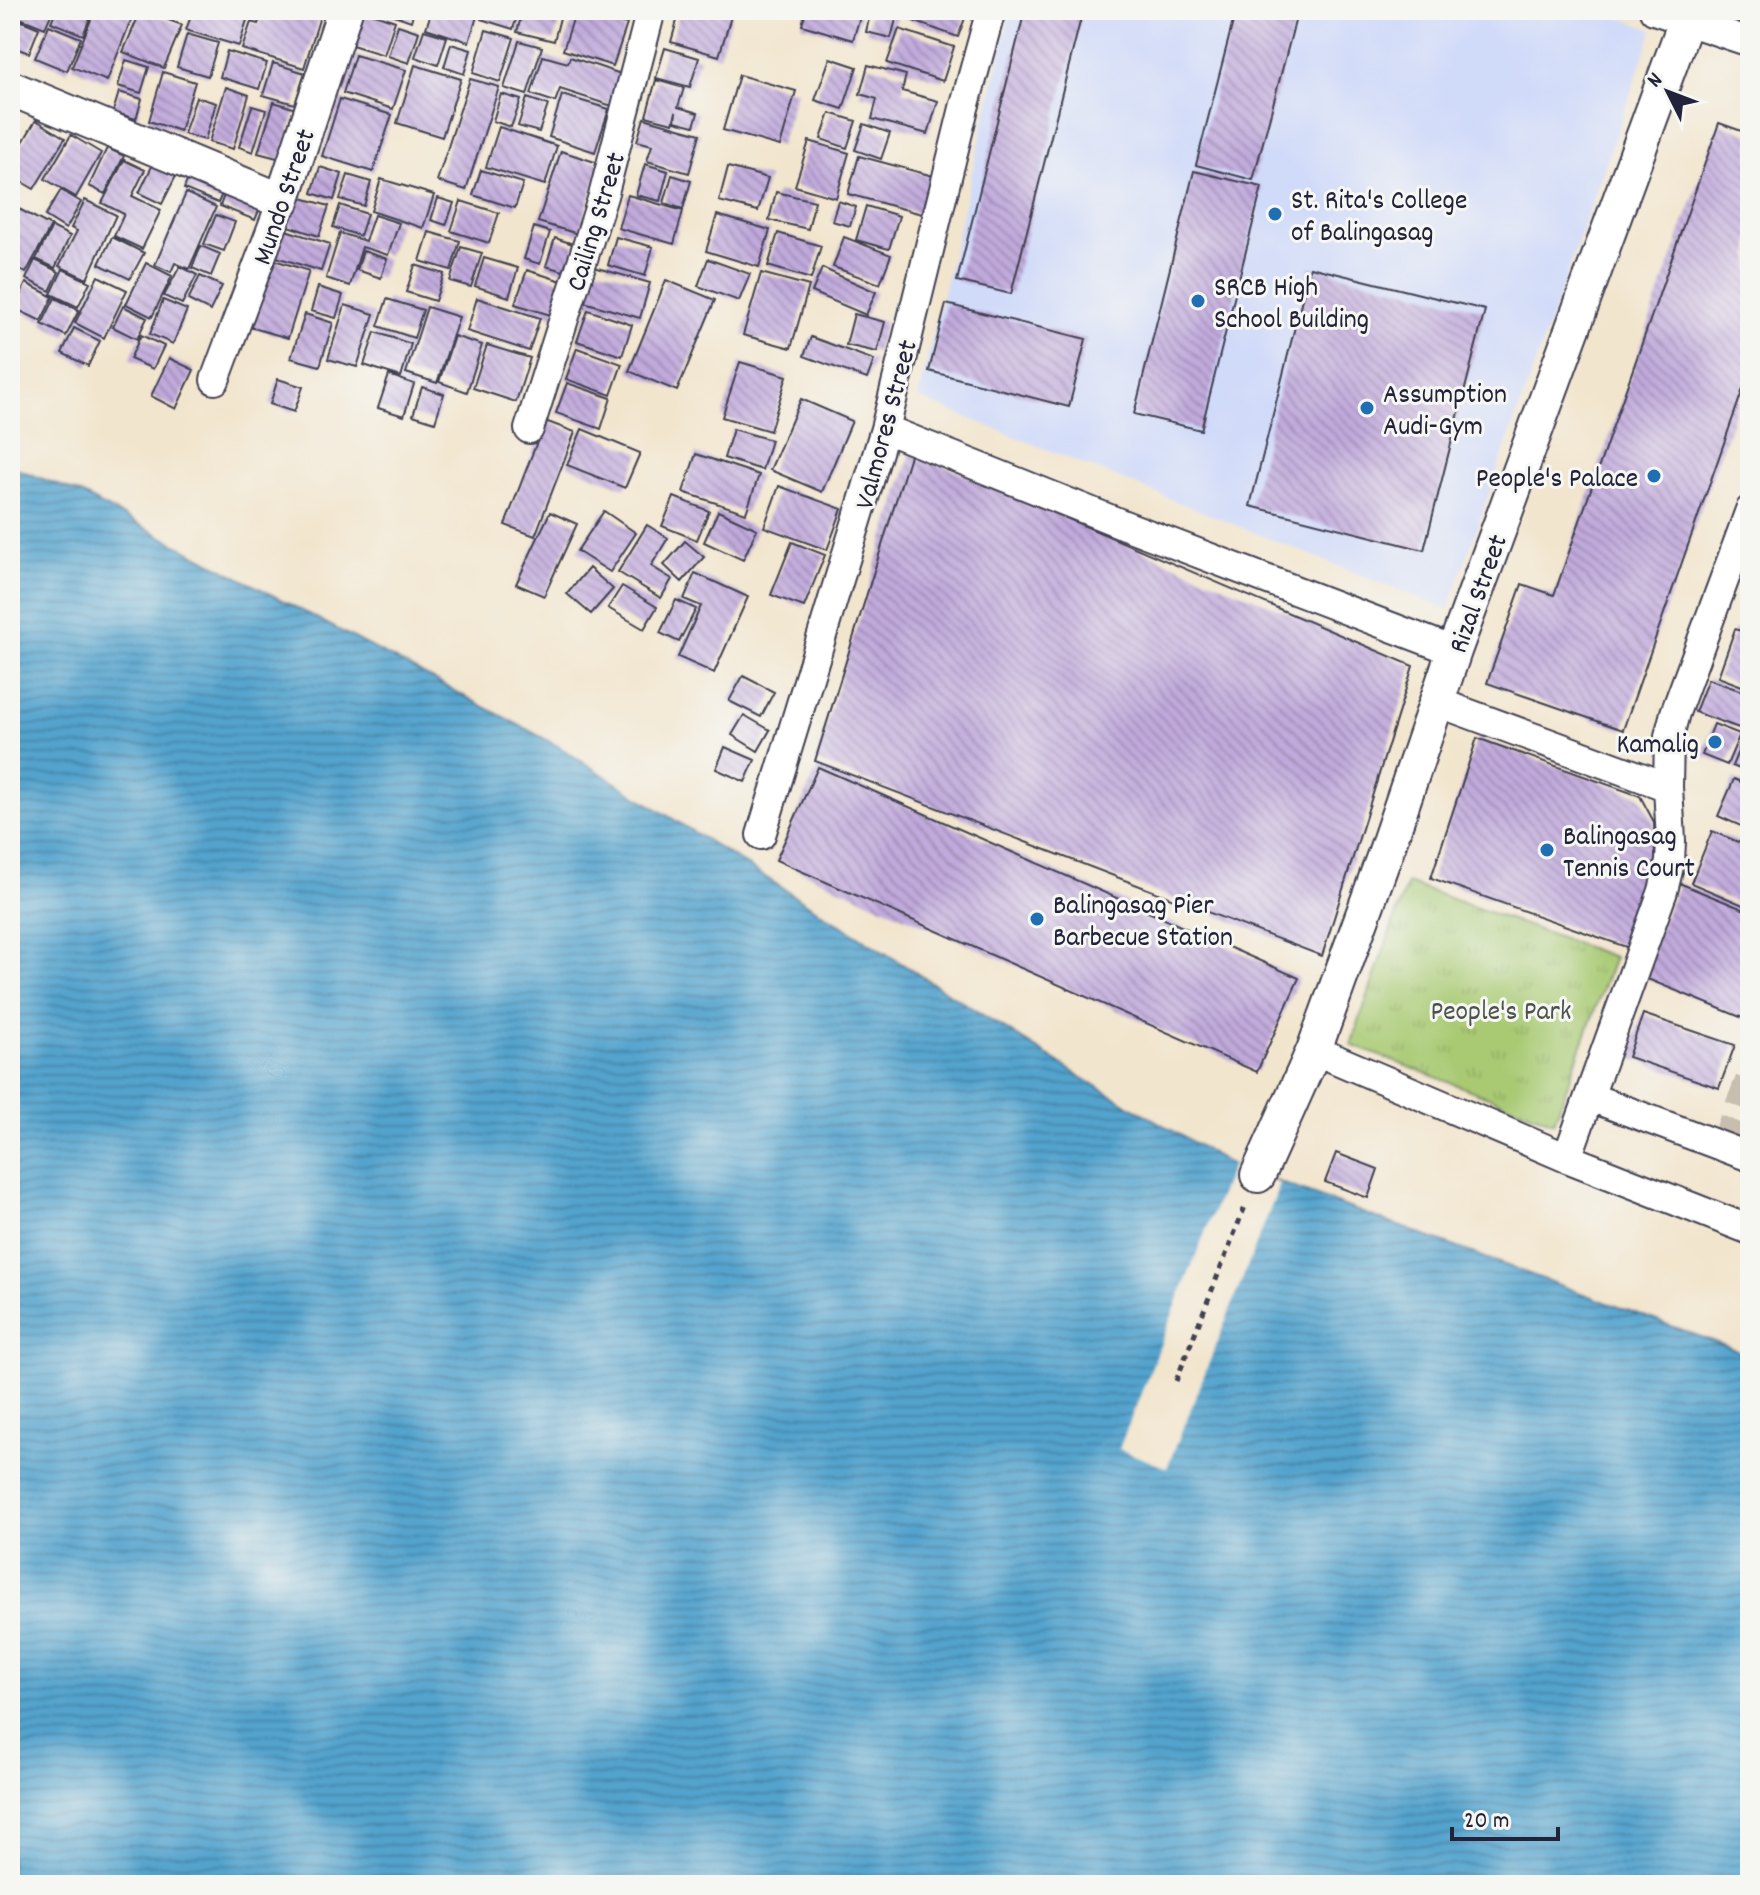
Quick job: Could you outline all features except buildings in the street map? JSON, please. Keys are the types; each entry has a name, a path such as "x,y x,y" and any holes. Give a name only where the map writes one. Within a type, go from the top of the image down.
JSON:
{"street":[{"name":"Mundo Street","path":"215,380 282,201 345,10"},
{"name":"Cailing Street","path":"529,429 603,196 651,10"},
{"name":"Valmores Street","path":"761,835 885,429 991,10"},
{"path":"1654,10 1688,16 1750,42"},
{"name":"Rizal Street","path":"1258,1175 1314,1050 1454,651 1688,16"},
{"path":"10,88 282,201"},
{"path":"885,429 1127,526 1454,651"},
{"path":"1567,1158 1663,891 1671,841 1669,736 1750,510"},
{"path":"1437,702 1668,787"},
{"path":"1314,1050 1567,1158 1750,1230"},
{"path":"1590,1097 1750,1157"}],"path":[{"path":"1176,1381 1258,1175"}],"shaded area":[{"name":"St. Rita's College of Balingasag","path":"1011,10 1602,10 1653,30 1448,610 918,398"}],"green space":[{"name":"People's Park","path":"1407,883 1614,957 1554,1122 1351,1045"}],"water":[{"path":"10,466 81,494 553,743 1081,1077 1232,1165 1750,1355 1750,1885 10,1885"}],"pier":[{"path":"1232,1165 1280,1184 1167,1468 1119,1449"}],"tunnel":[{"path":"1723,1146 1750,1079"}],"place":[{"name":"St. Rita's College of Balingasag","path":"1275,214"},
{"name":"SRCB High School Building","path":"1198,301"},
{"name":"Assumption Audi-Gym","path":"1367,408"},
{"name":"People's Palace","path":"1654,476"},
{"name":"Kamalig","path":"1715,742"},
{"name":"Balingasag Tennis Court","path":"1547,850"},
{"name":"Balingasag Pier Barbecue Station","path":"1037,919"}]}
